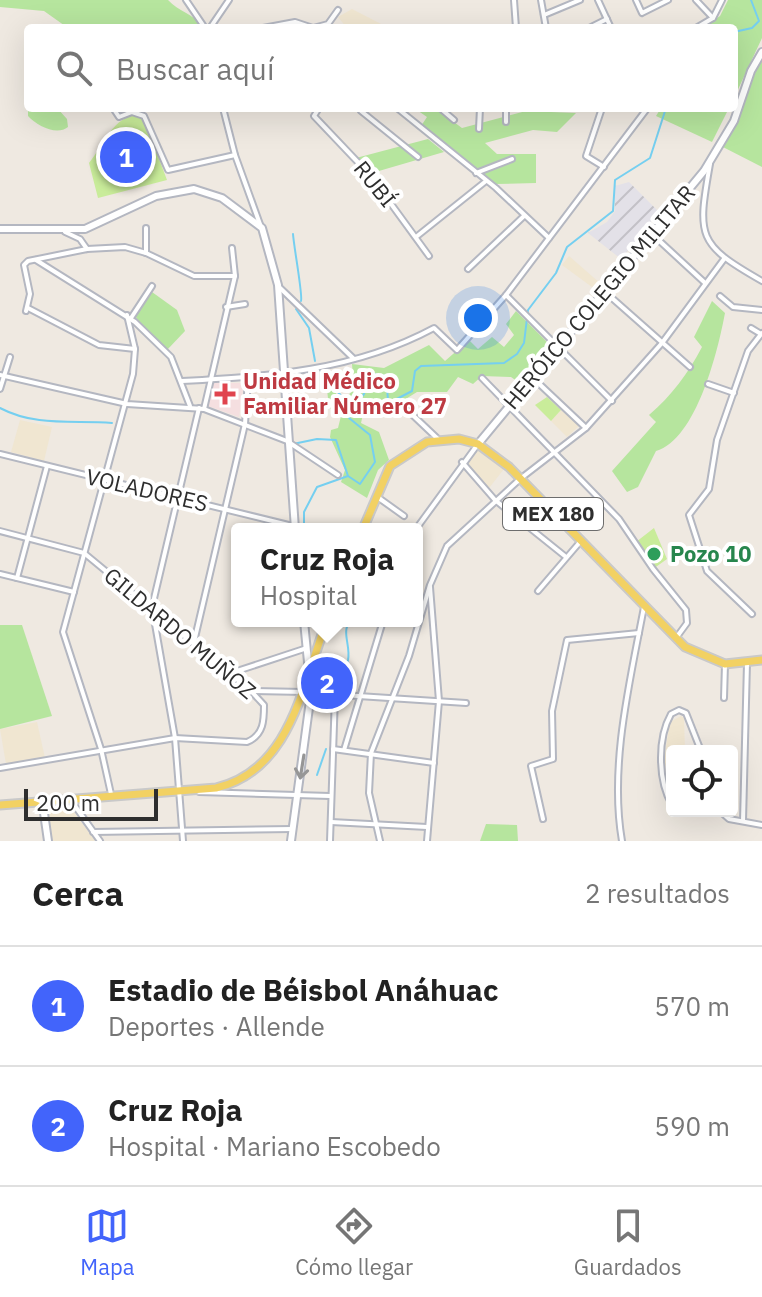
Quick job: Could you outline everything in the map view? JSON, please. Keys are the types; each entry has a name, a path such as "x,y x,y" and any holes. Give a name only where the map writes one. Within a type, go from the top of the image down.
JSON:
{"main road":[{"path":"365,523 382,476 399,457 439,440 478,444"},
{"name":"MEX 180","path":"478,444 520,479 675,639 696,654 725,664 762,660"},
{"path":"0,805 228,785 264,764 290,725 325,627"}],"street":[{"path":"186,0 205,24"},
{"path":"211,24 229,0"},
{"path":"514,0 516,24"},
{"path":"541,0 545,24"},
{"path":"544,15 580,0"},
{"path":"598,0 609,24"},
{"path":"636,0 642,13 668,0"},
{"path":"696,0 713,18"},
{"path":"703,24 713,18 722,0"},
{"path":"328,24 338,10"},
{"path":"597,24 607,19"},
{"name":"HERÓICO COLEGIO MILITAR","path":"738,109 751,71 762,52"},
{"path":"132,112 144,116 168,170 235,155"},
{"path":"224,112 278,285 287,441 298,523"},
{"name":"RUBÍ","path":"316,112 314,116 370,175 429,256"},
{"path":"366,112 418,157"},
{"path":"402,112 549,238"},
{"path":"445,112 454,120"},
{"path":"479,129 480,112"},
{"path":"506,112 506,122"},
{"path":"601,112 586,156 604,167"},
{"path":"182,381 248,379 354,359 377,353 434,328 457,350 506,295 645,112"},
{"name":"HERÓICO COLEGIO MILITAR","path":"420,523 462,462 710,161 737,112"},
{"path":"476,173 512,159"},
{"path":"710,161 703,221 707,243 724,259 762,281"},
{"path":"416,237 486,181"},
{"path":"0,229 65,232 101,224 156,196 194,189 222,198 262,228"},
{"path":"468,269 524,216"},
{"path":"146,228 146,253"},
{"path":"65,232 80,239 87,249"},
{"path":"650,232 705,283"},
{"path":"135,349 99,345 27,310 30,294 24,265 34,259 87,249 125,247 146,253 194,276 235,276"},
{"path":"183,841 175,738 152,607 177,496 235,276 232,248"},
{"path":"34,259 128,316 171,357 191,407"},
{"path":"423,608 447,546 495,500 586,428 662,343 724,259"},
{"path":"278,285 291,294 354,359"},
{"path":"128,316 152,286"},
{"path":"604,291 690,367"},
{"path":"506,295 612,401"},
{"path":"720,296 733,307 762,310"},
{"path":"226,307 245,304"},
{"path":"111,794 101,749 63,632 127,404 135,349 128,316"},
{"path":"751,328 761,333 748,351 717,440 709,489 690,511 689,520 707,571 752,614"},
{"path":"0,389 10,357"},
{"path":"2,376 127,404 202,408 287,441 338,475"},
{"path":"482,378 619,519 686,610 687,623 675,639"},
{"path":"533,378 586,428"},
{"path":"194,642 245,424 248,379"},
{"path":"708,384 734,393"},
{"path":"400,403 439,440"},
{"name":"VOLADORES","path":"0,454 280,523"},
{"path":"462,462 495,500 566,557"},
{"path":"17,578 47,466"},
{"path":"376,496 404,516"},
{"name":"GILDARDO MUÑOZ","path":"0,531 84,553 231,673 264,705 264,723 252,740 175,738 0,768"},
{"path":"538,591 580,542"},
{"path":"0,574 74,592"},
{"path":"427,841 439,701 430,585"},
{"path":"622,841 618,817 622,749 644,607"},
{"path":"291,841 311,693 305,627"},
{"path":"344,750 381,627"},
{"path":"380,841 369,793 371,753 416,627"},
{"path":"543,819 531,766 553,759 552,711 567,640 639,633"},
{"path":"231,673 307,648 318,649"},
{"path":"743,821 747,663"},
{"path":"724,698 725,664"},
{"path":"251,691 466,703"},
{"path":"264,705 265,691"},
{"path":"330,841 335,694"},
{"path":"666,791 662,781 663,743 671,714 679,710 686,713 699,745"},
{"path":"333,749 434,763"},
{"path":"181,791 331,796"},
{"path":"68,797 100,841"},
{"path":"42,799 48,841"},
{"path":"724,817 762,825"},
{"path":"331,822 427,827"},
{"path":"93,832 182,828 293,829"}],"shaded area":[{"path":"352,9 381,24 344,24 338,17"},
{"path":"629,182 659,212 621,259 588,233 607,222 615,211 615,186"},
{"path":"569,256 601,284 596,290 562,265"},
{"name":"Unidad Médico Familiar Número 27","path":"210,383 244,383 239,417 205,405"},
{"path":"561,410 579,426 567,437 551,421"},
{"path":"20,420 52,427 44,461 11,452"},
{"path":"478,449 504,469 489,488 466,463"},
{"path":"681,716 684,718 685,745 666,745 670,722"},
{"path":"37,722 45,758 6,764 0,729"},
{"path":"68,804 95,841 50,841 45,806"}],"green space":[{"path":"0,0 168,0 200,24 62,24 44,11 0,7"},
{"path":"728,0 762,0 762,38 738,89 738,24 708,24 720,16"},
{"path":"762,54 762,167 719,145 735,112 738,112 738,105"},
{"path":"28,112 61,112 67,119 68,127 53,130 28,116"},
{"path":"420,112 440,112 462,128 522,112 576,113 557,132 533,130 485,143 497,154 536,154 536,183 495,184 421,126 427,117"},
{"path":"658,112 727,112 712,142 656,116"},
{"path":"139,115 144,119 167,180 98,198 89,163 116,125 130,116"},
{"path":"428,139 444,152 372,173 356,158"},
{"path":"152,292 177,310 185,331 167,350 153,339 135,316"},
{"path":"712,301 725,313 711,370 694,412 683,430 656,451 638,487 627,492 612,471 656,422 649,415 685,376 702,347 694,337"},
{"path":"516,311 552,347 521,384 511,377 482,376 473,384 458,377 447,392 417,392 396,405 373,401 364,410 361,423 379,432 389,460 378,470 367,498 341,482 345,470 330,437 331,430 338,428 342,412 329,408 327,389 331,388 342,400 354,390 352,364 384,368 429,345 445,361 469,340 478,349 492,337 504,347 514,335 506,324"},
{"path":"547,397 561,410 551,421 535,405"},
{"name":"Pozo 10","path":"654,528 667,559 653,569 636,542"},
{"path":"0,625 22,625 52,716 0,729"},
{"path":"486,824 517,825 518,841 480,841"}],"waterway":[{"path":"738,31 752,28 759,21 751,0"},
{"path":"304,523 304,512 317,487 348,476 360,484 375,462 370,435 349,418 372,374 386,376 388,400 391,402 412,391 415,371 421,366 504,363 517,354 524,343 528,310 556,273 567,247 613,211 615,180 650,158 665,112"},
{"path":"293,234 301,301"},
{"path":"296,309 309,328 315,361"},
{"path":"320,370 351,408"},
{"path":"0,408 27,418 55,422 112,423"},
{"path":"293,444 317,439 336,440 348,476"},
{"path":"335,691 348,660 347,627"},
{"path":"317,775 326,749"}],"place":[{"name":"Estadio de Béisbol Anáhuac","path":"126,157"},
{"name":"Unidad Médico Familiar Número 27","path":"225,394"},
{"name":"Pozo 10","path":"654,554"},
{"name":"Cruz Roja","path":"327,683"}]}
